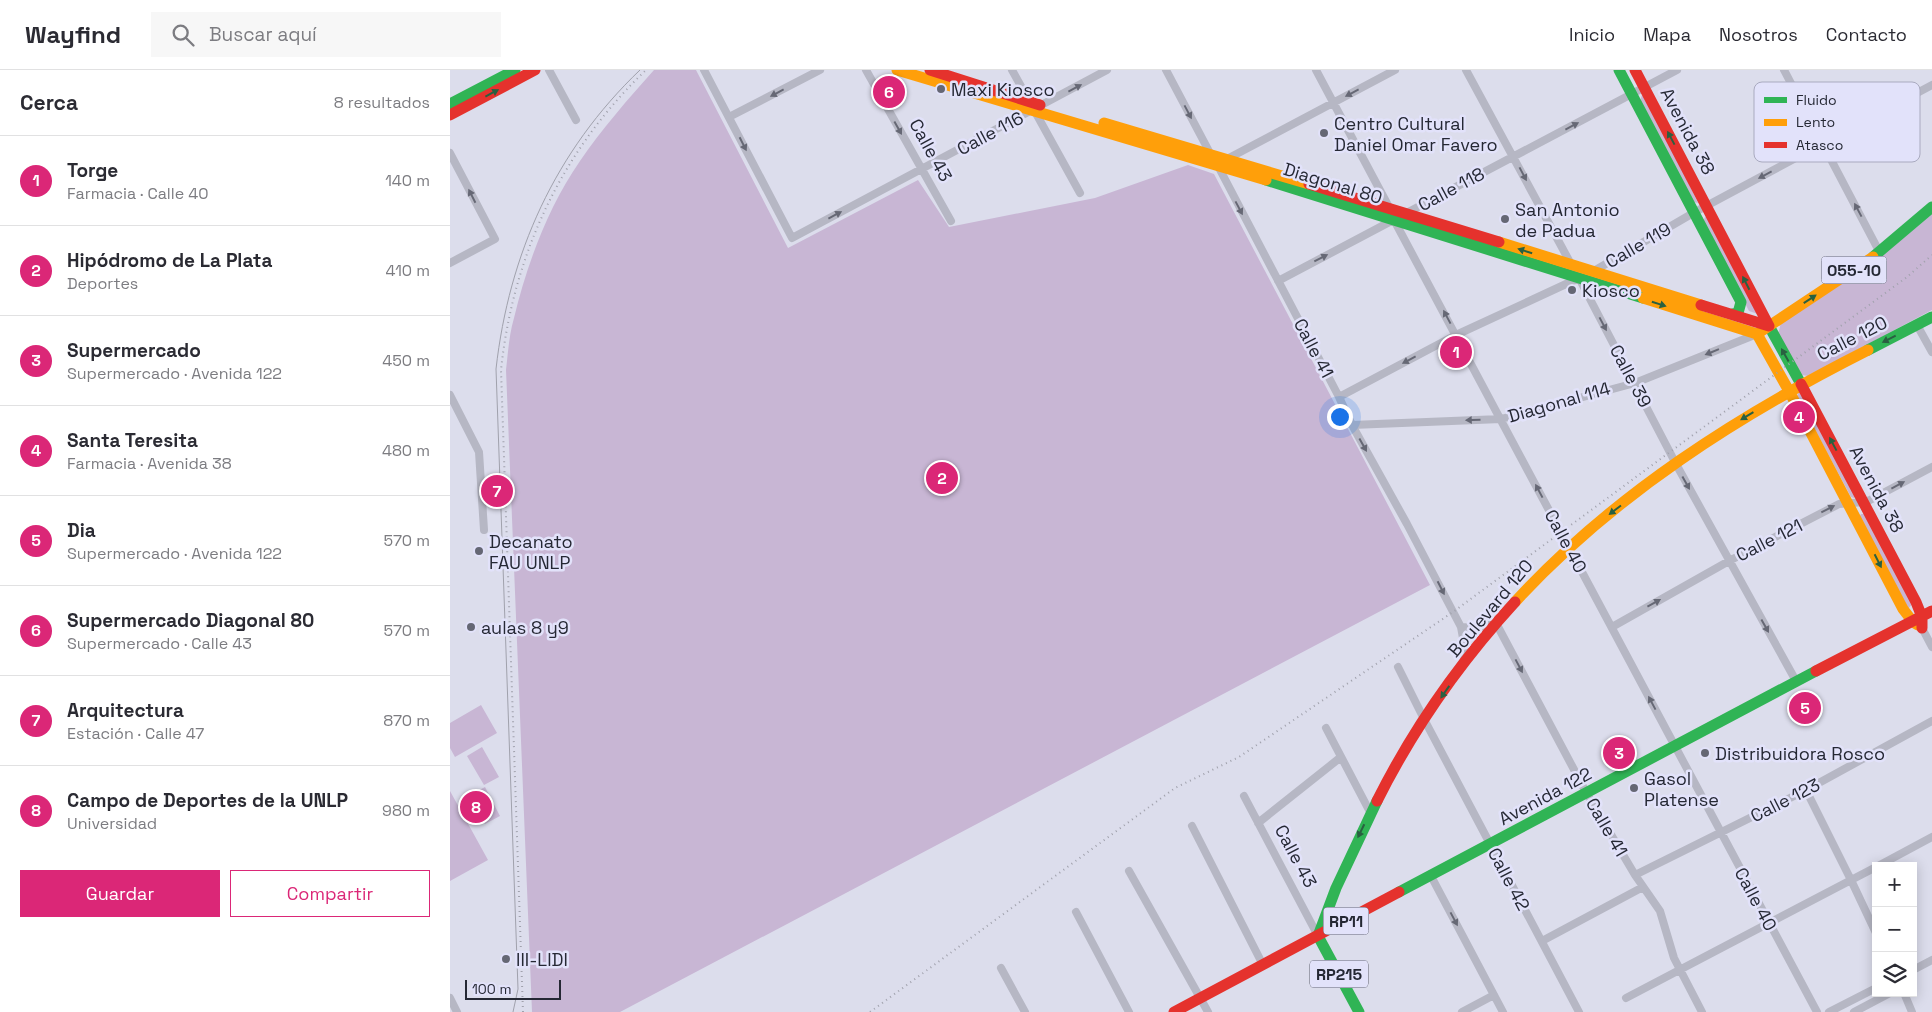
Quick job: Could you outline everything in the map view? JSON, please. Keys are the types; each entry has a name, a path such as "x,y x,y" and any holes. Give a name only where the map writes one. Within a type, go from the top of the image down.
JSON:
{"main road":[{"path":"450,104 515,70"},
{"path":"450,115 535,70"},
{"name":"Diagonal 80","path":"897,70 1034,105 1227,159 1579,278 1757,334"},
{"name":"Diagonal 80","path":"930,70 1217,165 1572,265 1769,326"},
{"name":"Avenida 38","path":"1619,70 1741,302 1738,313 1733,314"},
{"name":"Avenida 38","path":"1636,70 1769,326 1864,502 1922,619"},
{"name":"055-10","path":"1769,326 1880,253 1932,207"},
{"name":"Calle 120","path":"1789,391 1932,317"},
{"path":"1757,334 1769,326"},
{"name":"Avenida 38","path":"1757,334 1789,391 1903,609 1922,619"},
{"name":"Boulevard 120","path":"1318,936 1370,812 1425,721 1463,665 1496,623 1534,581 1609,514 1733,424 1789,391"},
{"name":"Avenida 122","path":"1174,1012 1588,794 1796,681 1922,619"},
{"name":"Calle 43","path":"1318,936 1359,1012"}],"street":[{"path":"549,70 576,120"},
{"path":"704,70 730,117 820,70"},
{"name":"Calle 43","path":"866,70 951,221"},
{"path":"1012,70 1034,105 1080,193"},
{"name":"Calle 116","path":"730,117 792,238 921,169 1034,105 1107,70"},
{"name":"Calle 41","path":"1166,70 1340,397 1352,425 1461,627 1465,649 1463,665"},
{"name":"Calle 40","path":"1316,70 1396,215 1456,335 1817,1012"},
{"path":"1217,165 1395,70"},
{"name":"Calle 39","path":"1466,70 1635,383 1676,464 1796,681"},
{"name":"Calle 118","path":"1278,281 1396,215 1513,157 1677,70"},
{"path":"1784,70 1790,82"},
{"name":"Calle 119","path":"1920,91 1932,85"},
{"path":"450,153 495,239 450,264"},
{"name":"Calle 119","path":"1340,397 1456,335 1592,272 1695,212 1789,162"},
{"path":"1832,162 1880,253"},
{"path":"1917,325 1932,352"},
{"name":"Diagonal 114","path":"1352,425 1501,419 1635,383 1757,334"},
{"path":"450,395 452,404 479,452 484,530"},
{"name":"Calle 121","path":"1612,627 1729,561 1839,504 1864,502 1932,467"},
{"path":"1922,619 1932,647"},
{"path":"1461,627 1479,628 1496,623"},
{"name":"Calle 41","path":"1496,623 1588,794 1663,919 1674,958 1702,1012"},
{"name":"Calle 42","path":"1398,667 1579,1012"},
{"name":"Calle 123","path":"1635,875 1806,790 1932,721"},
{"path":"1326,728 1370,812"},
{"path":"1258,823 1341,757"},
{"path":"1806,790 1852,880 1872,924"},
{"name":"Calle 43","path":"1244,796 1318,936"},
{"path":"1192,826 1263,965"},
{"path":"1885,862 1932,837"},
{"path":"1626,998 1872,869"},
{"path":"1129,871 1208,1012"},
{"path":"1431,876 1503,1012"},
{"path":"1542,941 1643,887"},
{"path":"1076,912 1129,1012"},
{"path":"1917,968 1932,960"},
{"path":"1001,968 1025,1012"},
{"path":"1829,1012 1872,990"},
{"path":"1462,1012 1494,995"},
{"path":"1854,1012 1882,997"},
{"path":"1906,997 1912,1012"},
{"path":"450,998 457,1012"}],"shaded area":[{"path":"654,70 696,70 788,248 918,180 949,227 1095,198 1188,165 1214,174 1430,585 620,1012 532,1012 506,370 509,344 512,324 525,277 540,236 558,197 597,137"},
{"path":"1642,95 1647,97 1698,203 1693,202 1640,101"},
{"path":"1932,213 1932,310 1808,376 1802,375 1778,335 1781,322"},
{"path":"1705,217 1710,218 1758,314 1749,311 1703,222"},
{"path":"1799,391 1857,495 1854,498 1851,497 1797,396"},
{"path":"1861,514 1865,514 1912,604 1909,608 1905,607 1859,517"},
{"path":"481,705 497,733 455,757 450,748 450,723"},
{"path":"482,747 499,777 484,785 467,756"},
{"path":"485,787 500,816 485,824 470,795"},
{"path":"450,791 488,860 450,881"}],"tram line":[{"path":"513,1012 518,989 496,369 502,326 512,285 525,245 541,207 583,135 610,101 640,70"}],"railway":[{"path":"523,1012 501,370 507,327 517,286 530,246 546,207 566,170 590,134 616,101 646,70"},
{"path":"870,1012 1175,788 1239,757 1453,612 1907,277 1932,255"}],"traffic: fast":[{"path":"450,104 515,70"},
{"path":"1619,70 1741,302 1738,313 1733,314"},
{"path":"1266,180 1643,298"},
{"path":"1873,257 1932,207"},
{"path":"1868,350 1932,317"},
{"path":"1769,326 1801,384"},
{"path":"1399,892 1816,671"},
{"path":"1359,1012 1318,936 1336,888 1377,801"}],"traffic: slow":[{"path":"897,70 1266,180"},
{"path":"1104,123 1309,184"},
{"path":"1499,242 1701,305"},
{"path":"1789,391 1757,334 1873,257"},
{"path":"1643,298 1757,334"},
{"path":"1515,602 1553,563 1593,527 1680,460 1772,402 1868,350"},
{"path":"1789,391 1903,609 1913,622 1918,625"}],"traffic: jam":[{"path":"450,115 535,70"},
{"path":"930,70 1040,105"},
{"path":"1635,70 1769,326"},
{"path":"1309,184 1499,242"},
{"path":"1701,305 1769,326"},
{"path":"1801,384 1916,602 1922,617 1922,628"},
{"path":"1377,801 1406,748 1439,697 1476,648 1515,602"},
{"path":"1816,671 1932,611"},
{"path":"1174,1012 1399,892"}],"place":[{"name":"Maxi Kiosco","path":"941,89"},
{"name":"Supermercado Diagonal 80","path":"889,92"},
{"name":"Centro Cultural Daniel Omar Favero","path":"1324,133"},
{"name":"San Antonio de Padua","path":"1505,219"},
{"name":"Kiosco","path":"1572,290"},
{"name":"Torge","path":"1456,352"},
{"name":"Santa Teresita","path":"1799,417"},
{"name":"Hipódromo de La Plata","path":"942,478"},
{"name":"Arquitectura","path":"497,491"},
{"name":"Decanato FAU UNLP","path":"479,551"},
{"name":"aulas 8 y9","path":"471,627"},
{"name":"Dia","path":"1805,708"},
{"name":"Supermercado","path":"1619,753"},
{"name":"Distribuidora Rosco","path":"1705,753"},
{"name":"Gasol Platense","path":"1634,788"},
{"name":"Campo de Deportes de la UNLP","path":"476,807"},
{"name":"III-LIDI","path":"506,959"}]}
